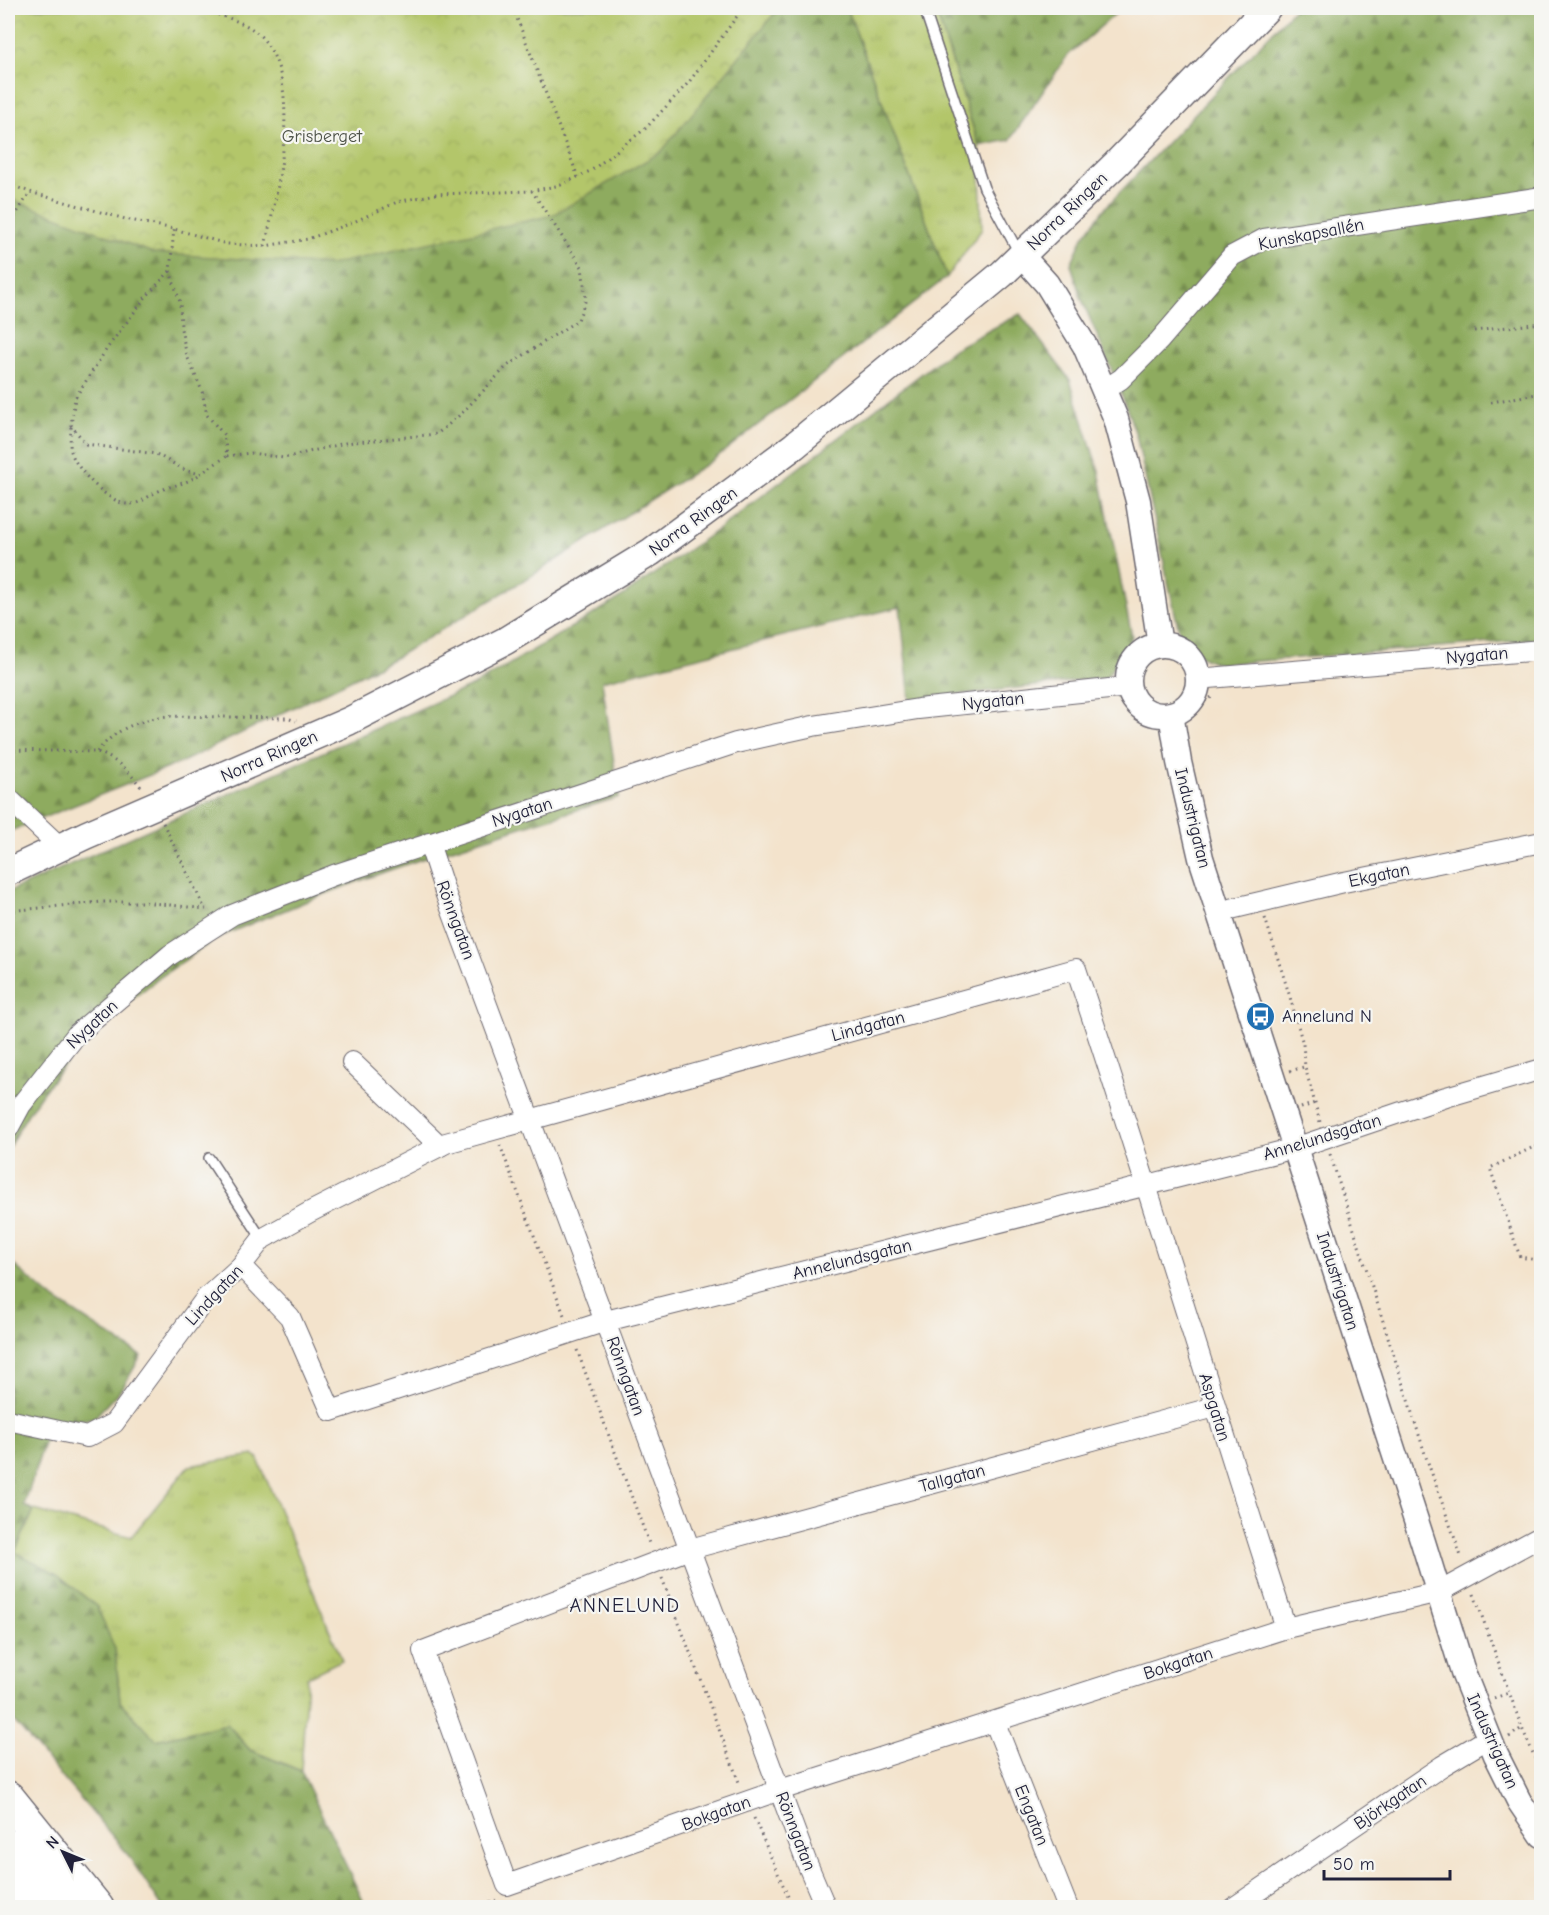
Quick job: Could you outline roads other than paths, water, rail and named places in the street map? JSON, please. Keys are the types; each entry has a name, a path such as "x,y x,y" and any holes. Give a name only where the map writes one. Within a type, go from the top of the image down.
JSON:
{"highway":[{"path":"8,1798 97,1908"},
{"path":"8,1846 56,1908"},
{"path":"8,1885 32,1908"}],"main road":[{"name":"Norra Ringen","path":"8,872 359,716 505,641 651,552 794,446 1002,274 1124,156 1267,8"}],"street":[{"name":"Kunskapsallén","path":"1104,390 1121,379 1159,341 1232,256 1264,239 1542,196"},
{"path":"1021,255 1047,284 1085,346 1116,419 1138,501 1160,645"},
{"path":"1160,645 1173,646 1186,654 1196,672 1197,680 1198,688 1192,701 1182,711 1172,716 1151,713 1141,708 1128,687 1129,669 1137,656 1147,648 1160,645"},
{"name":"Nygatan","path":"1197,680 1542,650"},
{"name":"Nygatan","path":"8,1129 21,1105 76,1034 210,918 232,915 334,875 736,743 813,726 918,709 1128,687"},
{"name":"Industrigatan","path":"1172,716 1179,762 1201,858 1464,1675 1496,1755 1519,1801 1542,1834"},
{"path":"8,798 60,847"},
{"name":"Ekgatan","path":"1218,912 1344,882 1542,842"},
{"name":"Rönngatan","path":"429,843 446,895 826,1908"},
{"name":"Lindgatan","path":"8,1420 87,1437 114,1423 206,1298 241,1266 262,1239 440,1146 494,1129 1076,969 1148,1186"},
{"path":"352,1062 440,1146"},
{"name":"Annelundsgatan","path":"241,1266 290,1317 331,1411 606,1321 1294,1148 1446,1097 1542,1069"},
{"name":"Aspgatan","path":"1148,1186 1215,1407 1286,1628"},
{"name":"Tallgatan","path":"690,1549 1215,1407"},
{"name":"Bokgatan","path":"690,1549 423,1651 507,1885 780,1790 1286,1628 1439,1593 1542,1536"},
{"name":"Engatan","path":"995,1723 1068,1908"},
{"name":"Björkgatan","path":"1233,1908 1442,1766 1489,1738"}],"lane":[{"path":"924,8 984,188 1021,255"},
{"path":"209,1158 262,1239"}],"place":[{"name":"Annelund N","path":"1261,1016"}],"district":[{"name":"ANNELUND","path":"625,1605"}],"park label":[{"name":"Grisberget","path":"322,136"}]}
